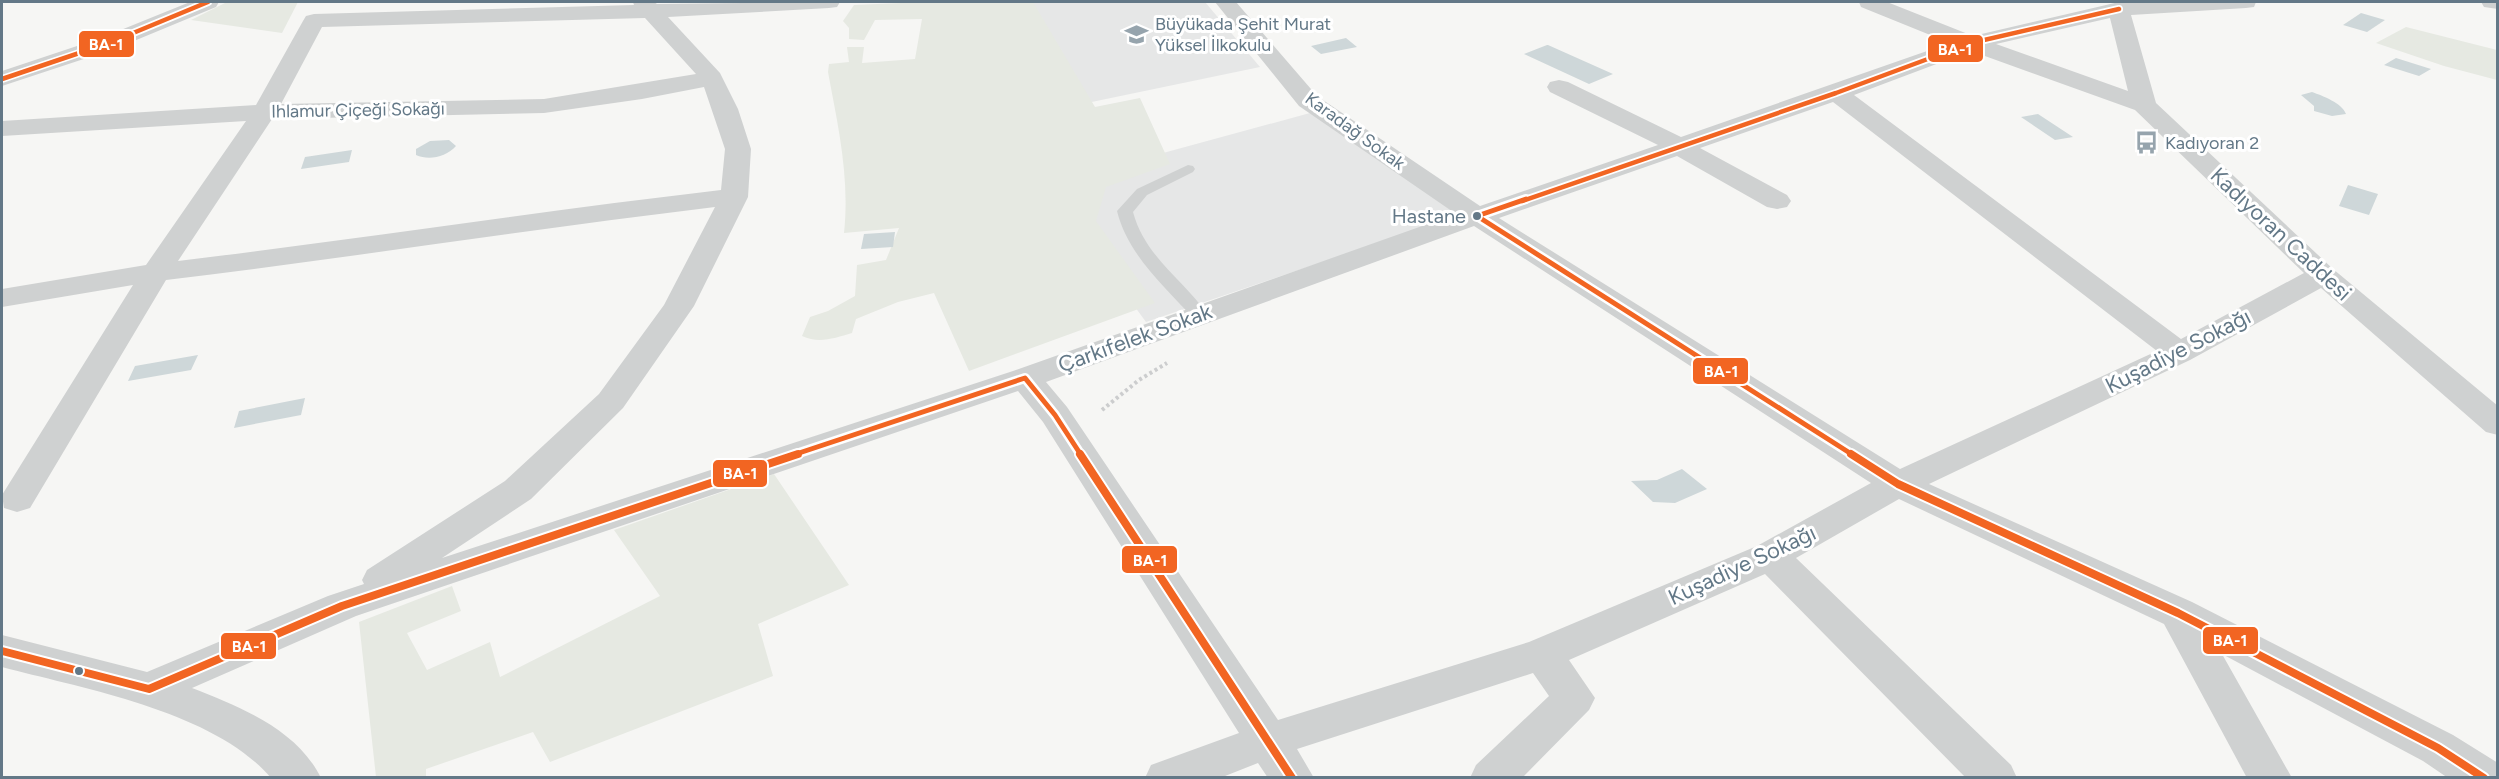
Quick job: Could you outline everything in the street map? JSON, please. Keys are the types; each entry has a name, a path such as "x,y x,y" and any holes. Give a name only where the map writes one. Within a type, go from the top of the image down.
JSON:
{"street":[{"path":"2,79 109,43 208,2"},
{"path":"16,499 156,272 264,112 320,11 829,2"},
{"name":"Karadağ Sokak","path":"1225,2 1308,101 1477,216 1898,484 2178,613 2438,748 2485,777"},
{"path":"1869,2 1971,43 2144,105"},
{"name":"Çarkıfelek Sokak","path":"149,689 342,606 1025,378 1477,216 1836,93 1971,43 2111,5 2246,2"},
{"path":"2492,2 2498,3"},
{"path":"2111,5 2144,105"},
{"path":"342,606 518,490 611,401 679,306 734,197 738,149 726,109 712,78 646,6"},
{"name":"Ihlamur Çiçeği Sokağı","path":"2,128 264,112 544,106 642,92 712,78"},
{"path":"1559,87 1678,146 1777,201"},
{"path":"1836,93 2179,353"},
{"name":"Kadıyoran Caddesi","path":"2144,105 2323,275 2498,424"},
{"path":"2,298 156,272 324,252 560,217 734,197"},
{"name":"Kuşadiye Sokağı","path":"1167,777 1268,741 1542,654 1770,556 1898,484 2179,353 2323,275"},
{"path":"1025,378 1055,415 1292,777"},
{"path":"1770,556 1995,777"},
{"path":"2178,613 2270,777"},
{"path":"2,651 149,689 223,719 274,750 299,777"},
{"path":"1492,777 1574,698 1542,654"}],"lane":[{"path":"1188,169 1142,192 1125,211 1126,222 1135,241 1200,315"}],"shaded area":[{"path":"227,2 298,2 282,33 191,20"},
{"path":"924,2 1033,2 1095,107 1140,98 1170,164 1106,187 1096,221 1155,303 969,371 934,293 898,302 856,319 852,333 821,340 802,336 810,317 828,311 855,296 857,265 886,260 899,228 844,233 844,172 828,72 829,64 849,62 847,47 864,47 862,63 915,59 922,19 875,20 864,40 849,39 849,28 843,21 854,5"},
{"name":"Büyükada Şehit Murat Yüksel İlkokulu","path":"1023,2 1205,2 1260,67 1082,104"},
{"path":"2361,13 2385,20 2367,32 2343,25"},
{"path":"2406,27 2497,50 2497,80 2444,66 2376,43"},
{"path":"1346,38 1357,47 1321,54 1311,46"},
{"path":"1547,45 1613,74 1589,84 1524,54"},
{"path":"2396,58 2431,69 2419,76 2384,65"},
{"path":"2312,92 2336,103 2346,114 2332,116 2314,111 2314,106 2301,95"},
{"path":"1310,113 1466,213 1146,322 1046,185"},
{"path":"2038,114 2073,137 2055,140 2021,117"},
{"path":"449,140 456,146 442,155 426,158 416,155 416,149 430,141"},
{"path":"352,150 349,162 301,169 305,157"},
{"path":"2348,185 2378,194 2369,215 2339,206"},
{"path":"895,232 893,247 861,249 864,234"},
{"path":"198,355 191,370 128,381 135,366"},
{"path":"305,398 301,415 234,428 239,411"},
{"path":"1682,469 1707,489 1675,503 1653,502 1631,481 1657,480"},
{"path":"774,474 849,585 758,624 773,676 550,762 533,732 426,769 426,777 376,777 359,622 452,586 461,611 407,633 427,670 490,642 500,677 660,596 614,530"}],"transit line":[{"name":"BA-1","path":"2,79 109,43 208,2"},
{"name":"BA-1","path":"1477,216 1836,93 1971,43 2119,9"},
{"name":"BA-1","path":"1477,216 1898,484 2178,613 2438,748 2484,778"},
{"name":"BA-1","path":"2,651 149,689 342,606 1025,378 1055,415 1292,778"}],"place":[{"name":"Büyükada Şehit Murat Yüksel İlkokulu","path":"1137,34"},
{"name":"Kadıyoran 2","path":"2147,143"},
{"name":"Hastane","path":"1477,216"}]}
